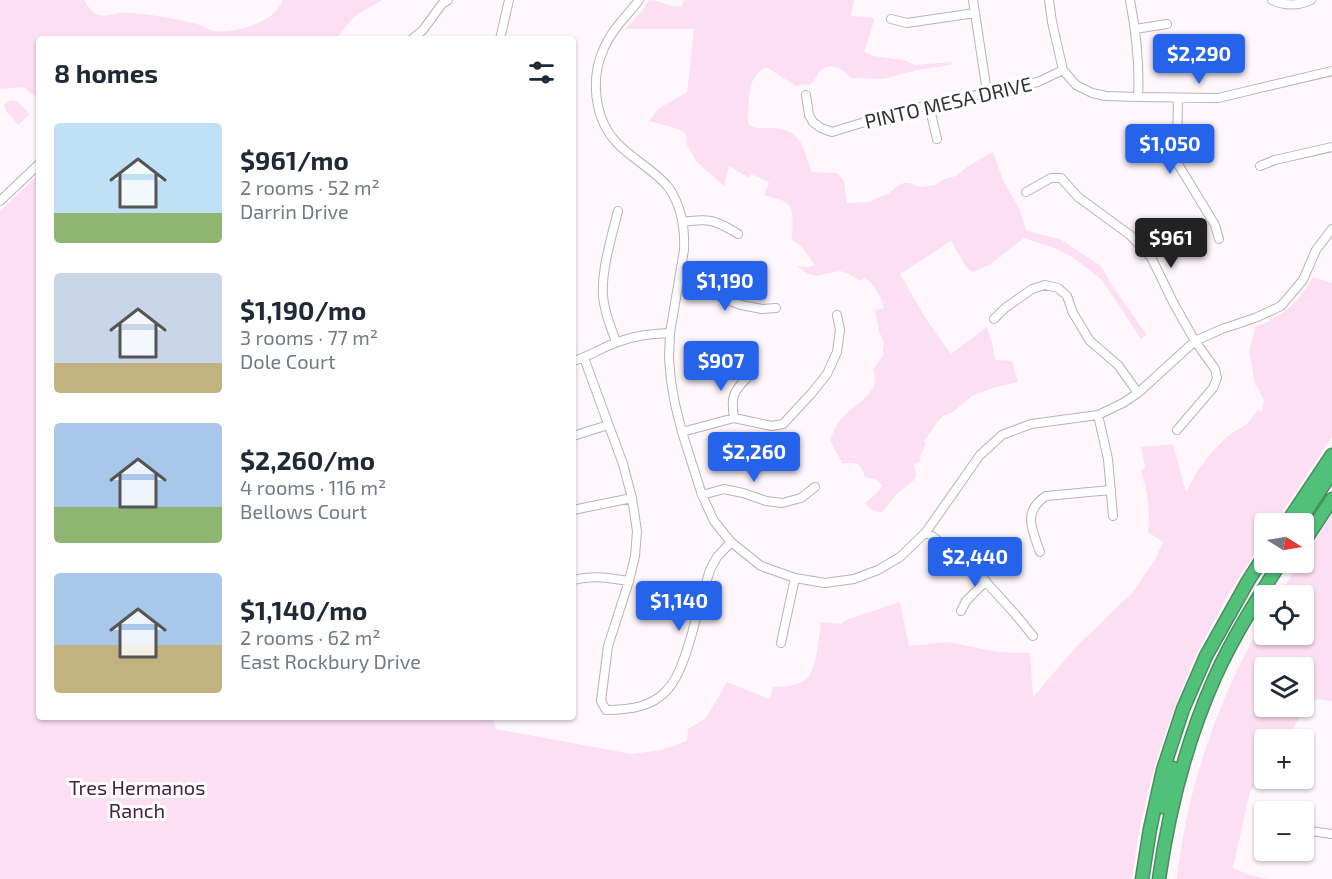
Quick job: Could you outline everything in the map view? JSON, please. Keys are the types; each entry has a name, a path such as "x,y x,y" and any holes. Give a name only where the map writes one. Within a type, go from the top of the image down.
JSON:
{"highway":[{"path":"1293,513 1332,455"},
{"path":"1305,513 1332,472"},
{"path":"1314,513 1332,485"},
{"path":"1314,527 1332,499"},
{"path":"1142,879 1163,770 1184,709 1206,656 1254,572"},
{"path":"1151,879 1158,828 1167,788 1191,716 1226,637 1265,573"},
{"path":"1159,879 1172,801 1198,718 1215,676 1232,643 1274,573"},
{"path":"1164,879 1175,819 1202,725 1222,676 1254,617"}],"street":[{"path":"416,36 448,0"},
{"path":"501,36 509,0"},
{"path":"639,0 618,25 603,49 597,72 596,94 598,107 608,132 617,143 657,175 669,188 683,222 684,250 670,333 669,358 675,404 682,432 702,495 714,521 731,542 761,566 795,578 825,583 854,579 878,570 900,557 926,532 980,455 1002,435 1031,424 1098,415 1138,393 1195,341 1281,306 1303,280 1316,250 1332,229"},
{"path":"973,0 987,92"},
{"path":"1049,0 1063,70 1076,85 1092,93 1107,96 1218,98 1332,71"},
{"path":"1130,0 1139,75 1138,97"},
{"path":"1272,0 1287,5 1297,5 1311,0"},
{"path":"891,20 907,23 975,13"},
{"path":"1135,29 1167,24"},
{"name":"PINTO MESA DRIVE","path":"806,95 809,115 813,122 820,128 832,132 929,105 1038,82 1063,70"},
{"path":"1178,98 1178,164 1215,225 1219,239"},
{"path":"929,105 937,138"},
{"path":"1260,166 1275,160 1332,147"},
{"path":"0,201 36,168"},
{"path":"1026,192 1051,178 1061,178 1078,197 1130,235 1151,257 1195,341 1215,369 1217,378 1213,388 1177,430"},
{"path":"616,342 606,313 603,294 605,270 618,210"},
{"path":"683,222 702,219 715,221 738,234"},
{"path":"679,280 701,286 741,305 762,309 776,308"},
{"path":"994,319 1005,308 1032,289 1045,285 1058,288 1067,296 1073,314 1090,341 1118,365 1138,393"},
{"path":"682,432 734,418 772,426 783,424 827,374 837,352 840,330 837,315"},
{"path":"576,360 616,342 643,334 670,333"},
{"path":"584,358 623,464 632,498 637,531 635,556 629,581 608,646 601,700 606,710 626,710 654,702 671,687 683,665 710,570 717,557 731,542"},
{"path":"734,418 731,400 738,386 747,378"},
{"path":"1098,415 1108,459 1113,516"},
{"path":"576,435 608,425"},
{"path":"702,495 724,489 743,492 766,501 782,503 801,498 815,487"},
{"path":"1040,552 1030,524 1038,501 1046,496 1111,490"},
{"path":"576,509 632,498"},
{"path":"926,532 967,561 1033,636"},
{"path":"576,579 600,577 629,581"},
{"path":"781,643 795,578"},
{"path":"961,610 966,601 986,581"},
{"path":"1314,831 1332,834"}],"green space":[{"path":"0,0 84,0 92,11 99,15 124,13 149,15 189,22 212,30 232,31 264,20 272,15 282,0 382,0 355,16 338,36 36,36 36,97 24,87 0,89"},
{"path":"649,0 681,6 684,0 854,0 851,16 875,18 864,52 873,56 903,60 915,65 952,62 950,65 917,70 883,79 850,78 840,69 831,66 819,72 810,85 796,86 766,67 760,71 752,83 749,97 749,125 756,128 788,131 794,135 802,146 812,172 837,173 844,181 847,203 868,202 888,194 904,183 920,187 936,185 944,179 956,176 968,166 993,152 1003,180 1020,210 1026,230 1060,239 1101,266 1147,335 1141,339 1103,281 1074,258 1054,248 1024,238 989,265 973,272 966,267 951,241 900,274 928,322 951,354 987,327 995,360 1012,361 1018,382 972,396 953,412 943,416 924,441 926,444 919,463 914,464 916,476 914,480 899,492 882,512 871,509 865,504 882,485 877,480 865,477 857,464 842,463 830,440 841,419 865,398 874,386 873,370 883,355 884,343 875,310 884,308 881,299 865,277 861,281 840,271 816,276 808,274 797,266 815,265 801,246 792,240 792,216 788,204 780,199 764,195 769,182 751,174 749,178 729,166 724,186 696,161 687,145 686,134 678,129 649,121 658,109 687,92 694,29 625,29"},
{"path":"10,100 17,101 30,114 18,125 6,111 4,105"},
{"name":"Tres Hermanos Ranch","path":"36,177 36,720 494,720 496,729 632,754 661,750 687,741 688,729 706,718 727,682 770,699 773,687 794,685 805,680 815,662 821,622 841,624 848,619 900,602 909,646 948,642 998,652 1030,653 1033,697 1076,647 1132,593 1155,560 1163,542 1148,532 1149,509 1141,471 1145,467 1141,447 1173,444 1186,492 1198,470 1212,452 1229,435 1247,424 1258,410 1262,412 1264,400 1255,383 1249,351 1256,326 1274,318 1297,301 1313,277 1332,283 1332,437 1282,513 1254,513 1254,555 1228,595 1194,659 1159,752 1138,837 1132,879 0,879 0,211"},
{"path":"1332,514 1332,701 1317,699 1314,701 1314,657 1254,657 1254,717 1301,717 1293,729 1254,729 1254,786 1250,792 1233,868 1267,879 1177,879 1188,811 1207,744 1232,681 1254,637 1254,645 1314,645 1314,585 1286,585 1293,573 1314,573 1314,542"}]}
